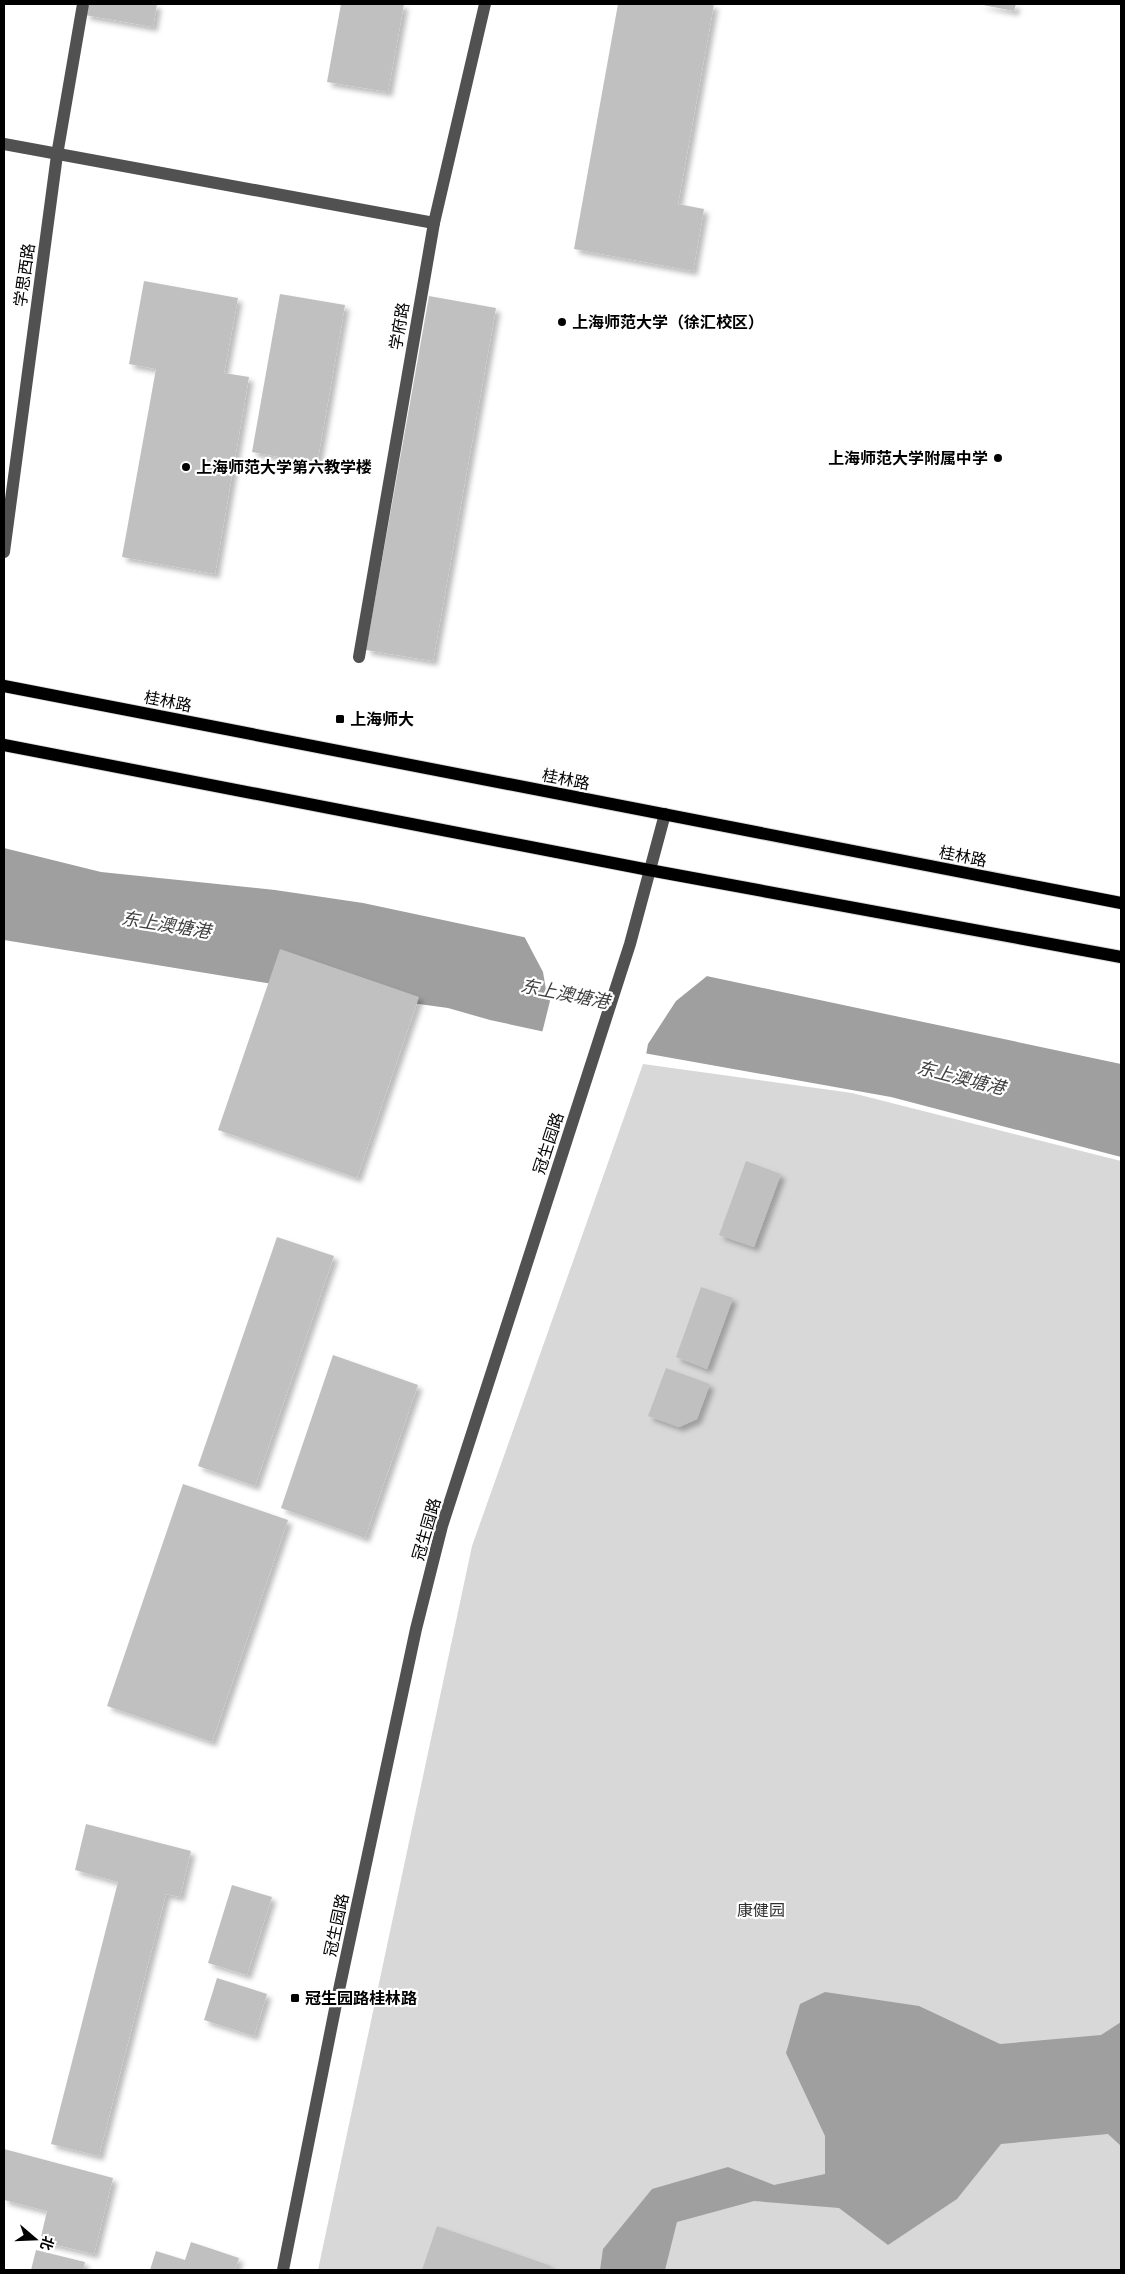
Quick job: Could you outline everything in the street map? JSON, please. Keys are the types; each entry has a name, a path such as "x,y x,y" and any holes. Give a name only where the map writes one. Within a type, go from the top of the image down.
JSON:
{"main road":[{"name":"桂林路","path":"4,686 1121,903"},
{"path":"4,745 649,870 1121,957"}],"street":[{"name":"学思西路","path":"4,552 56,155 83,4"},
{"name":"学府路","path":"359,657 434,223 485,4"},
{"path":"4,144 434,223"},
{"name":"冠生园路","path":"283,2270 340,1984 423,1601 442,1526 630,944 665,814"}],"green space":[{"name":"康健园","path":"643,1064 852,1093 1121,1161 1121,2270 318,2270 472,1546"}],"water":[{"name":"东上澳塘港","path":"4,848 101,872 275,890 363,903 1121,1064 1121,1157 891,1097 638,1052 490,1020 448,1008 273,984 4,940"},
{"path":"825,1992 919,2006 1000,2044 1101,2035 1121,2022 1121,2146 1108,2134 1001,2144 957,2199 888,2245 839,2208 754,2201 677,2222 665,2270 600,2270 603,2249 652,2189 728,2167 774,2185 825,2174 825,2136 786,2053 800,2004"}],"pier":[{"path":"524,936 714,975 707,976 676,1001 648,1044 646,1055 638,1054 542,1033 550,1001 543,972"}],"building":[{"path":"87,4 157,4 153,27 85,15"},
{"path":"341,4 404,4 388,92 327,82"},
{"path":"618,4 714,4 678,204 704,209 693,271 574,249"},
{"path":"978,4 1016,4 1014,11"},
{"name":"上海师范大学第六教学楼","path":"144,281 238,298 224,373 249,377 215,574 122,557 156,369 129,364"},
{"path":"280,294 345,305 317,464 252,452"},
{"path":"429,296 496,308 433,661 366,650"},
{"path":"280,949 419,997 357,1178 218,1130"},
{"path":"746,1161 781,1174 754,1247 719,1235"},
{"path":"277,1237 334,1256 255,1486 198,1466"},
{"path":"701,1287 733,1298 707,1369 676,1357"},
{"path":"333,1355 418,1385 365,1538 281,1508"},
{"path":"666,1368 710,1384 697,1419 679,1427 648,1416"},
{"path":"183,1484 288,1520 212,1742 107,1706"},
{"path":"86,1824 191,1851 180,1897 166,1894 99,2156 51,2144 118,1882 75,1870"},
{"path":"232,1885 272,1897 247,1975 208,1963"},
{"path":"217,1978 267,1994 254,2036 204,2020"},
{"path":"4,2149 113,2178 94,2254 40,2241 47,2211 4,2200"},
{"path":"437,2226 551,2266 550,2270 422,2270"},
{"path":"191,2242 239,2258 235,2270 150,2270 156,2251 185,2260"},
{"path":"36,2250 85,2262 83,2270 31,2270"}],"place":[{"name":"上海师范大学（徐汇校区）","path":"562,322"},
{"name":"上海师范大学附属中学","path":"998,458"},
{"name":"上海师范大学第六教学楼","path":"186,467"},
{"name":"上海师大","path":"340,719"},
{"name":"冠生园路桂林路","path":"295,1998"}]}
